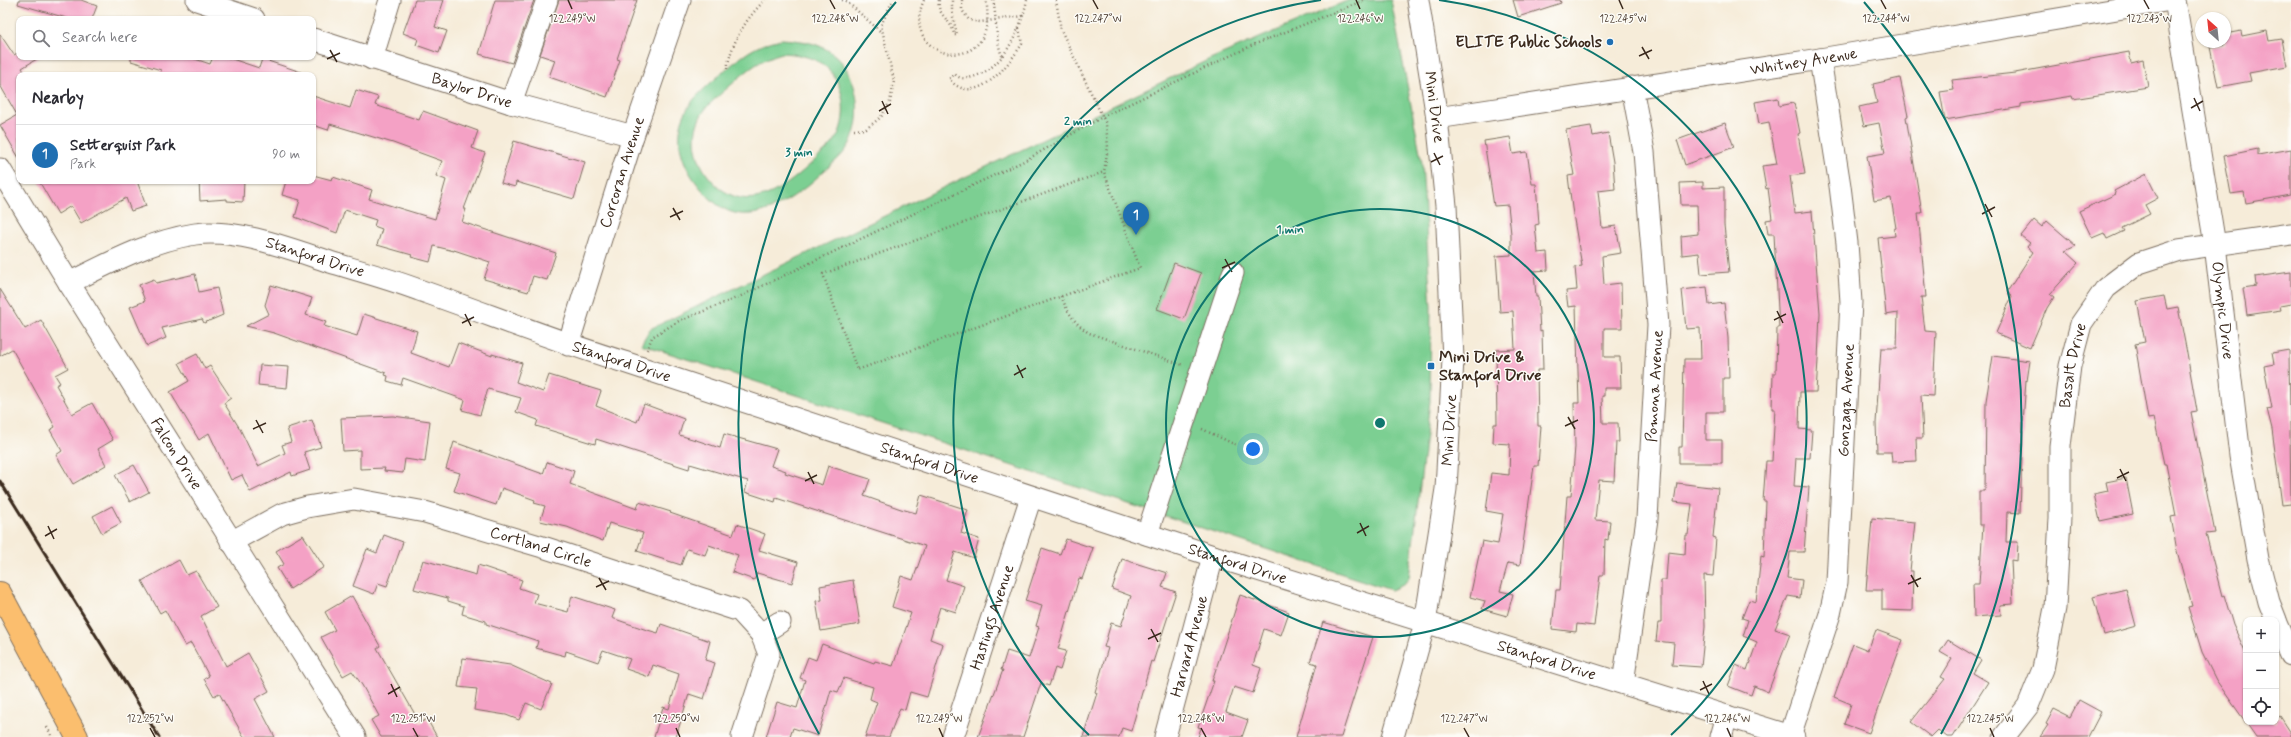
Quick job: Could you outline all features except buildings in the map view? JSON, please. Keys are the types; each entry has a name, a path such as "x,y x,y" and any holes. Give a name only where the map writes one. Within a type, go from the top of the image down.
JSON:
{"main road":[{"path":"0,593 78,737"}],"street":[{"path":"197,0 245,16"},
{"path":"372,59 390,0"},
{"path":"511,103 547,0"},
{"name":"Corcoran Avenue","path":"568,345 633,136 680,0"},
{"name":"Mini Drive","path":"1393,737 1426,623 1446,489 1453,359 1446,206 1437,118 1418,0"},
{"name":"Whitney Avenue","path":"1437,118 1820,59 2170,0"},
{"name":"Olympic Drive","path":"2175,0 2215,245 2240,456 2258,558 2269,602 2275,617"},
{"name":"Baylor Drive","path":"316,40 511,103 633,136"},
{"name":"Gonzaga Avenue","path":"1792,736 1830,614 1837,582 1848,375 1851,302 1847,243 1820,59"},
{"name":"Pomona Avenue","path":"1623,683 1647,519 1658,326 1644,152 1632,87"},
{"name":"Falcon Drive","path":"0,170 231,542 355,737"},
{"name":"Stanford Drive","path":"69,283 130,253 158,243 196,234 229,235 284,247 419,290 568,345 624,362 1031,497 1426,623 1792,736"},
{"name":"Basalt Drive","path":"2004,737 2028,706 2043,669 2048,646 2055,608 2060,518 2060,446 2070,366 2081,324 2106,288 2139,263 2178,250 2291,234"},
{"path":"1147,534 1233,273"},
{"name":"Hastings Avenue","path":"953,737 1031,497"},
{"name":"Cortland Circle","path":"231,542 282,514 301,508 354,499 433,514 546,548 740,611 761,634 769,654 742,737"},
{"name":"Harvard Avenue","path":"1165,737 1213,556"},
{"path":"761,634 780,622"},
{"name":"Olympic Drive","path":"2279,627 2291,655"},
{"path":"1721,737 1727,716"}],"path":[{"path":"727,69 730,51 739,32 753,12 764,0"},
{"path":"842,0 848,3 881,32"},
{"path":"854,130 866,129 881,118 890,102 894,81 889,54 881,32 881,25 893,0"},
{"path":"924,0 918,24 923,35 930,43 948,55 959,55 970,50 978,43 989,19 986,0"},
{"path":"939,0 938,6 941,15 953,28 954,35 957,35 952,12 952,0"},
{"path":"962,0 962,10 969,20 980,22 989,19 997,20 1024,16"},
{"path":"993,0 997,20 996,42 1002,56"},
{"path":"1019,28 1022,44 1014,56 987,83 966,90 959,89 948,79 955,74 966,79 977,76 991,68 1002,56 1019,28 1024,16 1027,0"},
{"path":"1056,0 1061,30 1104,116 1108,147 1104,172 1140,268 857,370 823,274 1104,172"},
{"path":"647,350 652,337 679,321 739,297 1019,164 1104,116 1253,45 1365,0"},
{"path":"1061,296 1069,316 1078,326 1090,333 1200,372"},
{"path":"1184,421 1236,445"}],"green space":[{"path":"1349,0 1391,0 1422,163 1431,307 1430,401 1409,578 1403,585 1391,590 641,344 650,329 1210,59"},
{"path":"781,39 814,44 832,53 841,62 849,73 854,86 857,100 856,128 852,140 843,154 801,191 773,208 758,213 742,214 727,210 713,201 693,179 686,166 682,153 680,139 681,125 686,112 695,98 705,88 742,56 763,44","holes":["782,53 813,59 830,71 841,90 843,101 842,124 833,143 804,170 783,186 772,193 760,197 748,199 736,197 724,191 715,183 701,164 695,141 696,129 700,118 713,101 749,70 767,58"]}],"railway":[{"path":"0,481 159,737"}],"place":[{"name":"ELITE Public Schools","path":"1610,42"},
{"name":"Setterquist Park","path":"1136,235"},
{"name":"Mini Drive & Stanford Drive","path":"1431,366"}]}
